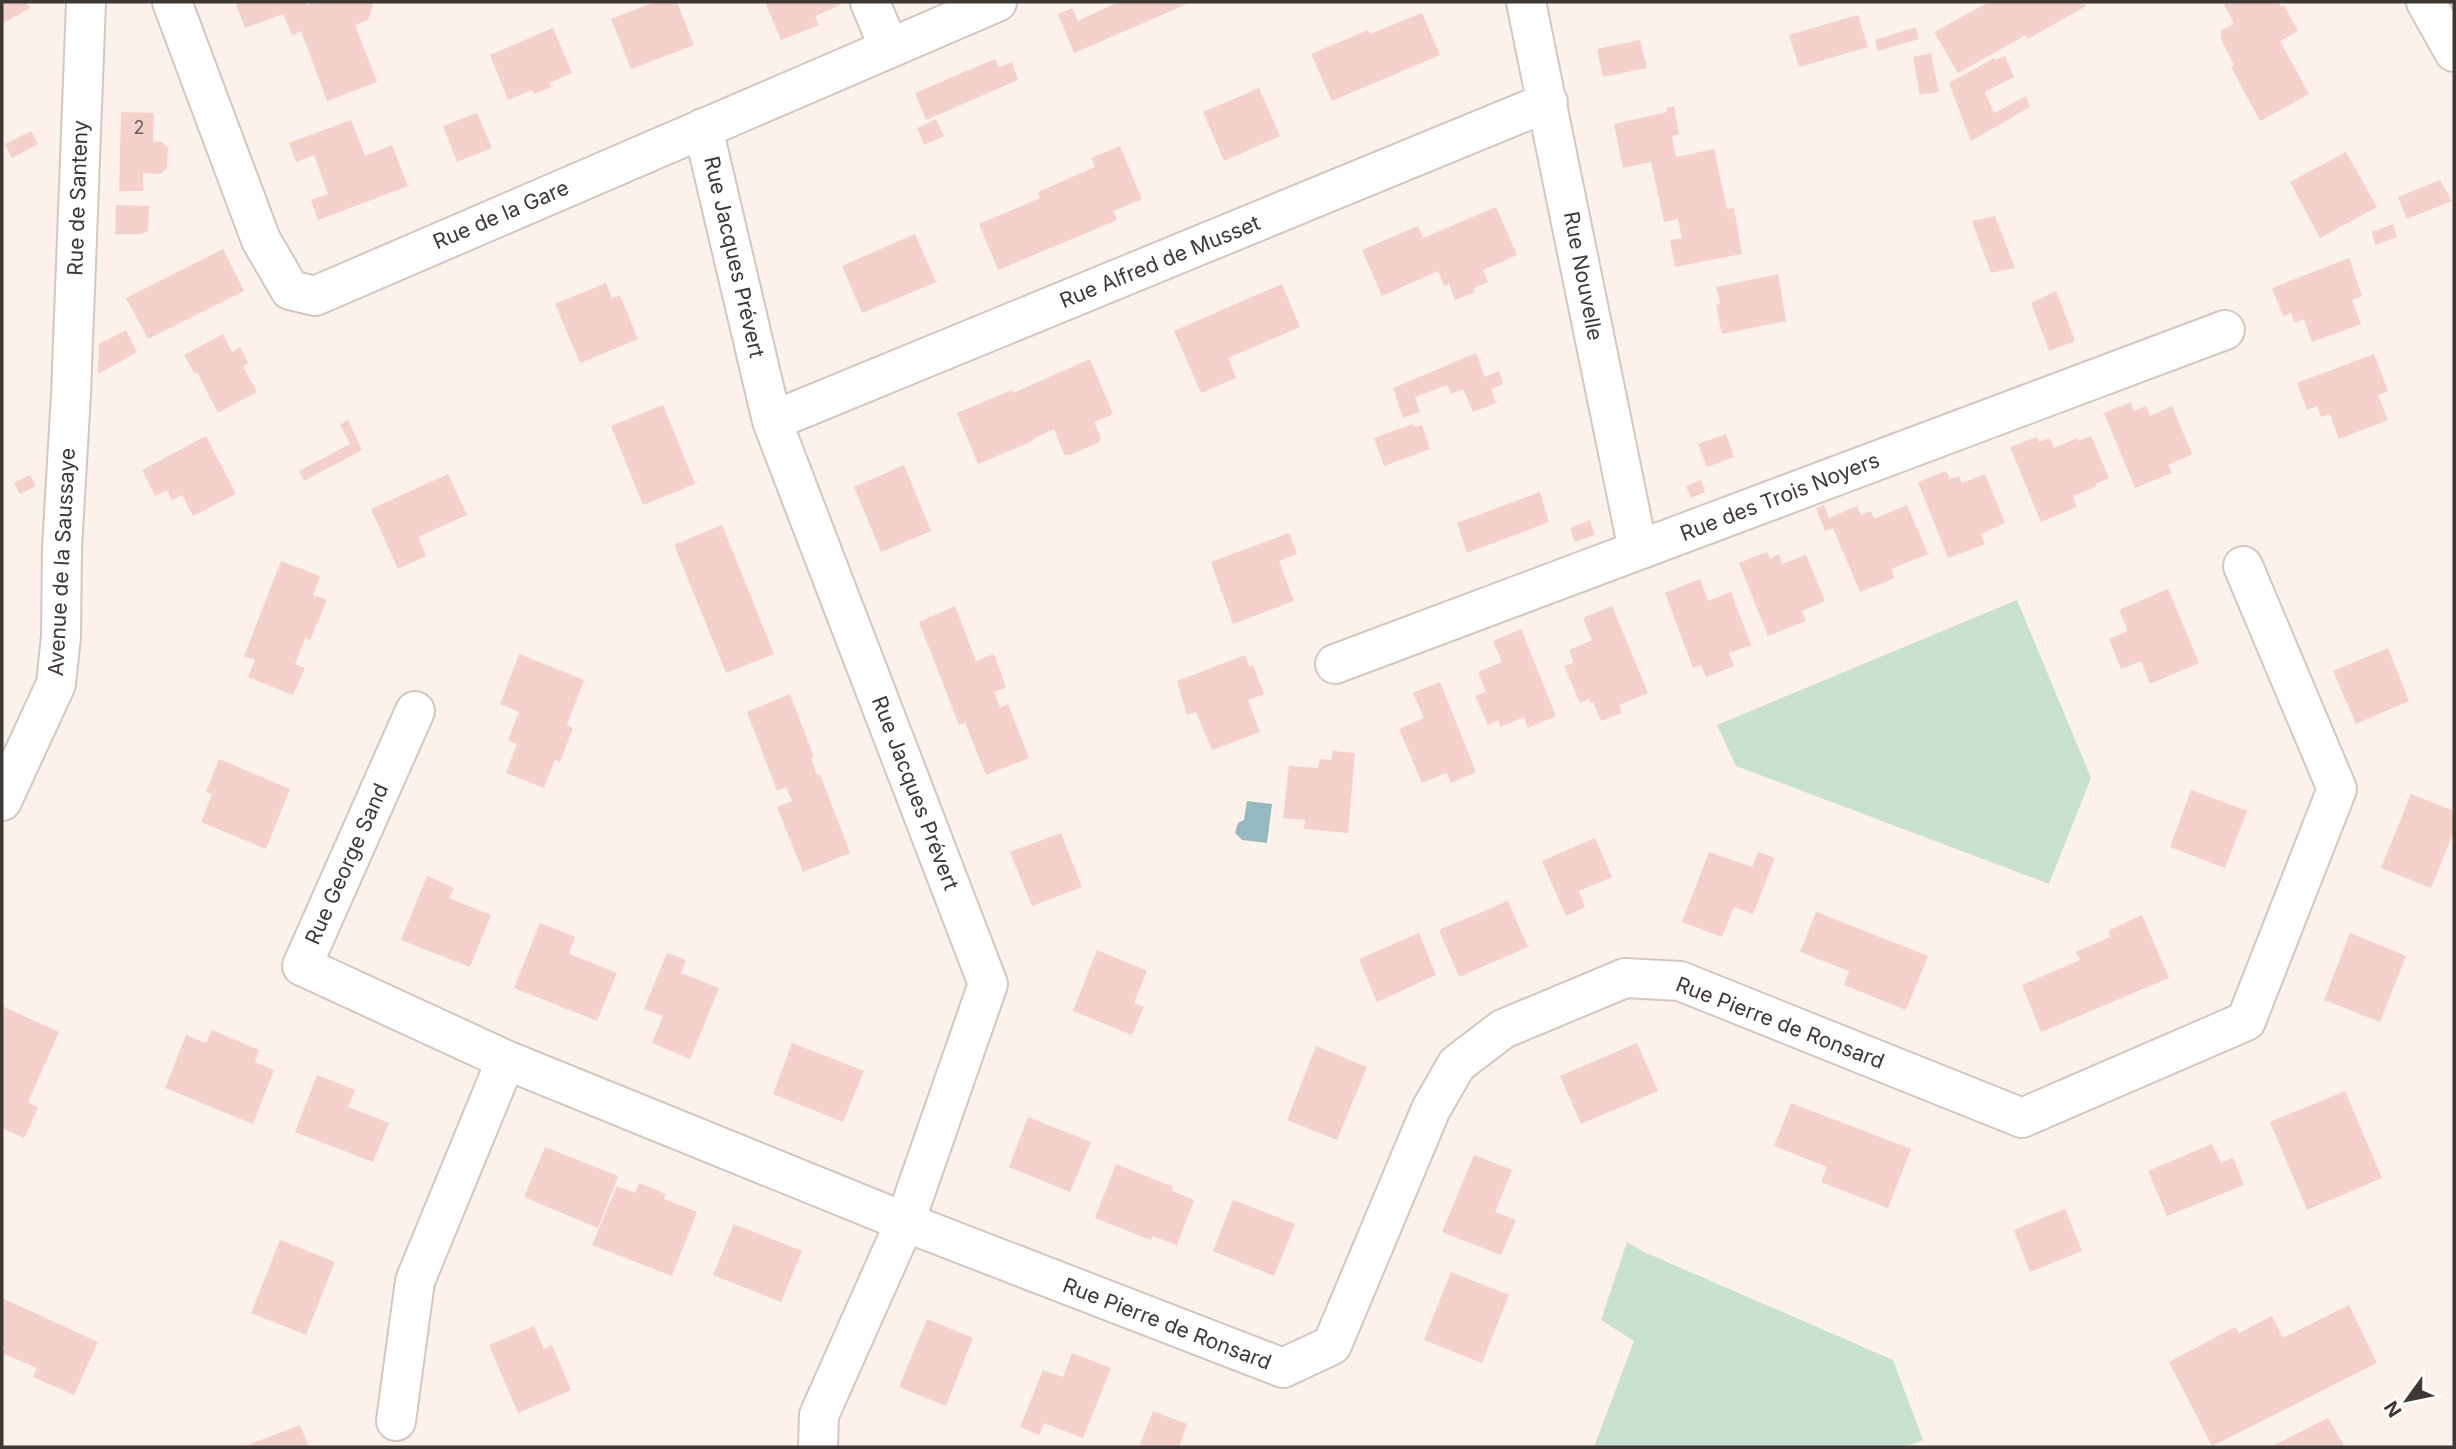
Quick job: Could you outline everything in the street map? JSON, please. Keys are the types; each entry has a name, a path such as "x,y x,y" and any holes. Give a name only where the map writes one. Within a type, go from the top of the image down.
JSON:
{"street":[{"name":"Rue de Santeny","path":"71,394 86,2"},
{"name":"Rue de la Gare","path":"172,2 261,240 290,290 315,296 997,2"},
{"path":"870,2 889,48"},
{"name":"Rue Nouvelle","path":"1526,2 1638,550"},
{"path":"2426,2 2454,52"},
{"name":"Rue Alfred de Musset","path":"772,421 1548,102"},
{"name":"Rue Jacques Prévert","path":"703,128 772,421 988,984 905,1222 819,1415 818,1447"},
{"name":"Rue des Trois Noyers","path":"1335,664 2225,330"},
{"name":"Avenue de la Saussaye","path":"2,802 56,684 61,636 62,548 71,394"},
{"name":"Rue Pierre de Ronsard","path":"905,1222 1283,1368 1332,1345 1430,1109 1457,1064 1503,1030 1625,978 1680,981 2022,1118 2246,1021 2337,789 2243,566"},
{"name":"Rue George Sand","path":"415,711 302,966 506,1060 905,1222"},
{"path":"396,1421 415,1281 506,1060"}],"green space":[{"path":"2017,600 2091,778 2049,884 1736,766 1717,725"},
{"path":"1627,1242 1644,1252 1893,1360 1923,1440 1905,1447 1594,1447 1634,1341 1601,1320"}],"water":[{"path":"1247,801 1272,804 1267,843 1242,840 1235,833 1238,823 1244,820"}],"building":[{"path":"2,2 26,2 30,8 2,24"},
{"path":"235,2 306,2 307,5 317,2 372,2 368,20 355,25 377,82 327,101 301,31 292,35 283,14 245,28"},
{"path":"655,2 677,2 694,45 631,69 611,19"},
{"path":"765,2 840,2 841,5 815,16 819,25 781,40"},
{"path":"1118,2 1192,2 1074,53 1058,14 1072,8 1078,21"},
{"path":"1989,2 2083,2 2086,6 2028,39 2026,35 1958,73 1934,32"},
{"path":"2223,2 2278,2 2281,7 2284,5 2298,31 2280,41 2309,94 2260,121 2231,67 2234,65 2221,39 2221,30 2234,24"},
{"path":"1422,13 1440,55 1332,101 1311,54 1368,30 1370,34"},
{"path":"1858,15 1868,47 1799,67 1789,35"},
{"path":"1916,27 1919,39 1878,51 1875,40"},
{"path":"553,28 572,73 549,83 551,87 534,94 532,90 508,100 490,55"},
{"path":"1640,40 1647,68 1603,77 1597,49"},
{"path":"1931,53 1939,92 1920,95 1913,57"},
{"path":"2005,56 2014,77 1985,92 1994,113 2026,96 2030,107 1971,141 1949,83 1994,58 1995,60"},
{"path":"995,59 999,67 1012,62 1018,80 926,120 915,93"},
{"path":"1259,88 1280,136 1224,161 1203,112"},
{"path":"1674,106 1679,134 1672,136 1676,157 1714,149 1727,209 1734,208 1742,254 1675,267 1670,240 1682,238 1678,219 1664,222 1651,162 1623,168 1614,124 1667,112 1666,108"},
{"path":"121,112 154,113 153,142 162,142 168,148 167,168 161,174 143,173 143,191 119,191"},
{"path":"477,113 492,148 457,162 443,126"},
{"path":"936,119 944,136 924,145 917,128"},
{"path":"351,120 365,156 392,145 408,186 318,220 311,200 328,194 314,155 296,162 289,143"},
{"path":"31,131 38,144 12,158 5,144"},
{"path":"1120,146 1142,199 1113,211 1117,220 998,270 979,224 1040,198 1038,192 1095,167 1091,158"},
{"path":"2346,152 2377,207 2320,238 2290,182"},
{"path":"2440,180 2452,201 2407,219 2398,197"},
{"path":"116,205 149,206 148,231 141,234 115,234"},
{"path":"1496,207 1517,255 1483,270 1488,282 1474,288 1475,292 1455,300 1449,284 1444,286 1438,271 1382,296 1362,250 1418,226 1423,238"},
{"path":"1995,216 2015,268 1991,273 1972,221"},
{"path":"2393,224 2397,237 2375,245 2372,232"},
{"path":"915,234 936,282 862,313 842,266"},
{"path":"223,249 244,291 148,339 126,298"},
{"path":"2349,258 2362,296 2352,300 2361,324 2312,342 2304,319 2295,323 2291,313 2283,316 2272,288"},
{"path":"1778,274 1786,321 1722,334 1716,305 1720,304 1716,287"},
{"path":"606,283 612,298 620,295 638,339 580,363 555,304"},
{"path":"1282,284 1300,327 1228,358 1236,378 1201,393 1174,331"},
{"path":"2056,291 2075,341 2049,351 2031,303"},
{"path":"126,330 137,352 98,374 99,344"},
{"path":"223,334 232,352 240,347 248,363 243,366 257,392 218,413 197,372 194,373 184,355"},
{"path":"1476,353 1485,377 1499,371 1503,384 1491,389 1496,403 1473,412 1463,389 1451,394 1447,385 1415,397 1420,412 1403,418 1393,388"},
{"path":"2374,354 2388,391 2378,395 2388,420 2339,439 2330,414 2321,417 2317,406 2307,410 2297,383"},
{"path":"1090,359 1113,414 1094,422 1101,438 1098,443 1070,455 1064,454 1054,429 1033,441 978,464 957,413 1012,390 1013,393"},
{"path":"2131,402 2134,411 2146,406 2150,416 2172,406 2192,454 2168,465 2172,473 2135,488 2104,413"},
{"path":"663,405 695,484 643,505 611,426"},
{"path":"348,420 362,450 304,481 299,471 350,444 340,425"},
{"path":"1413,424 1414,427 1422,425 1430,449 1384,466 1374,438"},
{"path":"1726,434 1734,457 1707,467 1698,444"},
{"path":"206,436 236,494 193,516 182,495 172,500 167,490 155,496 142,470"},
{"path":"2091,436 2109,478 2073,496 2077,507 2041,522 2010,447 2037,437 2039,442 2050,438 2054,448 2077,438 2078,441"},
{"path":"904,465 931,531 881,552 854,487"},
{"path":"1946,471 1950,479 1959,476 1962,483 1985,474 2005,523 1981,534 1985,544 1948,558 1918,482"},
{"path":"448,474 467,515 418,537 426,556 398,569 371,509"},
{"path":"30,475 36,486 20,494 14,483"},
{"path":"1701,480 1705,492 1691,498 1686,486"},
{"path":"1540,492 1549,522 1467,553 1457,523"},
{"path":"1824,505 1829,518 1857,506 1861,515 1871,511 1874,519 1907,505 1928,554 1891,569 1895,578 1860,592 1833,528 1825,531 1816,508"},
{"path":"1590,520 1595,535 1575,542 1570,528"},
{"path":"722,525 774,654 726,673 674,545"},
{"path":"1289,533 1297,554 1279,561 1294,601 1233,624 1211,562"},
{"path":"1767,552 1770,559 1779,554 1782,564 1806,555 1825,601 1802,611 1806,621 1768,636 1739,563"},
{"path":"281,561 320,576 313,595 327,600 310,640 305,638 295,664 305,668 293,695 248,677 255,660 244,656"},
{"path":"1700,579 1708,601 1731,592 1751,645 1729,653 1734,666 1706,677 1701,665 1693,668 1665,593"},
{"path":"2168,589 2199,663 2150,684 2141,661 2121,669 2109,639 2128,631 2119,610"},
{"path":"955,606 976,661 994,654 1006,687 994,692 1000,708 1008,704 1029,758 986,775 965,723 959,725 919,622"},
{"path":"1612,606 1648,693 1619,705 1622,713 1601,721 1593,702 1590,703 1589,699 1580,703 1564,666 1574,663 1569,650 1592,640 1583,618"},
{"path":"1521,629 1556,716 1528,728 1524,717 1500,727 1498,720 1488,725 1475,696 1486,692 1478,672 1502,662 1493,641"},
{"path":"2388,648 2409,701 2356,724 2333,671"},
{"path":"519,654 584,680 567,725 573,728 560,762 555,760 544,788 506,773 517,744 508,740 519,712 500,704"},
{"path":"1245,655 1250,667 1253,665 1264,694 1248,700 1260,732 1212,750 1196,712 1187,715 1177,681"},
{"path":"1440,682 1476,772 1451,783 1447,773 1422,783 1399,729 1424,718 1413,693"},
{"path":"790,694 814,757 811,758 817,775 820,774 850,853 803,872 777,807 792,801 786,787 777,791 747,712"},
{"path":"1333,751 1355,753 1348,833 1304,829 1305,820 1283,818 1289,766 1318,768 1320,759 1331,760"},
{"path":"219,759 290,789 266,849 201,822 212,794 206,792"},
{"path":"2191,790 2247,811 2225,868 2170,847"},
{"path":"2411,794 2454,811 2454,831 2431,888 2381,868"},
{"path":"1061,833 1082,887 1032,906 1010,852"},
{"path":"1595,838 1612,877 1579,891 1585,907 1566,916 1542,861"},
{"path":"1709,852 1752,867 1758,852 1775,858 1753,914 1734,907 1722,937 1682,922"},
{"path":"427,876 454,888 449,898 491,915 470,967 401,940"},
{"path":"1508,901 1528,947 1459,977 1439,930"},
{"path":"1816,912 1928,956 1906,1010 1844,985 1849,971 1800,952"},
{"path":"2142,915 2169,978 2041,1032 2022,985 2080,960 2076,952 2110,937 2108,931"},
{"path":"540,923 575,937 569,954 617,973 597,1021 514,988"},
{"path":"1419,933 1436,975 1377,1002 1359,959"},
{"path":"2350,933 2406,956 2380,1022 2324,1000"},
{"path":"1097,950 1147,971 1134,1003 1144,1007 1132,1035 1073,1011"},
{"path":"667,953 686,960 681,973 719,988 690,1059 652,1043 663,1016 644,1009"},
{"path":"2,1006 59,1032 28,1102 38,1108 24,1138 2,1128"},
{"path":"212,1030 259,1050 255,1062 274,1070 253,1124 165,1088 186,1035 206,1043"},
{"path":"792,1043 864,1071 843,1122 773,1094"},
{"path":"1637,1043 1658,1091 1581,1124 1560,1076"},
{"path":"1316,1046 1367,1067 1337,1140 1287,1120"},
{"path":"317,1075 355,1090 348,1107 389,1123 373,1162 295,1132"},
{"path":"2345,1091 2382,1178 2307,1210 2270,1122"},
{"path":"1791,1103 1911,1149 1888,1208 1821,1182 1827,1167 1774,1146"},
{"path":"1028,1117 1091,1142 1070,1192 1009,1167"},
{"path":"2212,1144 2221,1163 2233,1158 2244,1185 2167,1216 2148,1171"},
{"path":"545,1147 618,1176 598,1228 524,1197"},
{"path":"1474,1155 1512,1170 1495,1212 1516,1220 1501,1255 1442,1232"},
{"path":"1116,1164 1173,1187 1172,1191 1194,1200 1177,1245 1153,1236 1151,1240 1095,1218"},
{"path":"639,1183 666,1194 664,1199 697,1212 672,1276 592,1245 617,1186 635,1193"},
{"path":"1233,1200 1295,1224 1274,1276 1213,1251"},
{"path":"2065,1209 2082,1251 2030,1272 2014,1230"},
{"path":"734,1224 802,1251 781,1302 713,1275"},
{"path":"280,1240 335,1262 306,1335 251,1313"},
{"path":"1451,1272 1509,1295 1482,1363 1424,1340"},
{"path":"2,1298 98,1342 74,1395 33,1377 37,1368 2,1353 5,1347 2,1346"},
{"path":"2349,1305 2377,1363 2212,1446 2169,1362 2235,1327 2239,1333 2272,1316 2283,1338"},
{"path":"927,1319 973,1338 946,1406 899,1387"},
{"path":"534,1326 544,1349 552,1345 571,1390 518,1413 489,1345"},
{"path":"1072,1353 1111,1368 1083,1438 1044,1423 1039,1435 1020,1427 1043,1370 1063,1377"},
{"path":"1153,1411 1187,1424 1179,1447 1139,1447"},
{"path":"2328,1418 2345,1447 2271,1447"},
{"path":"300,1425 309,1447 243,1447"}]}
